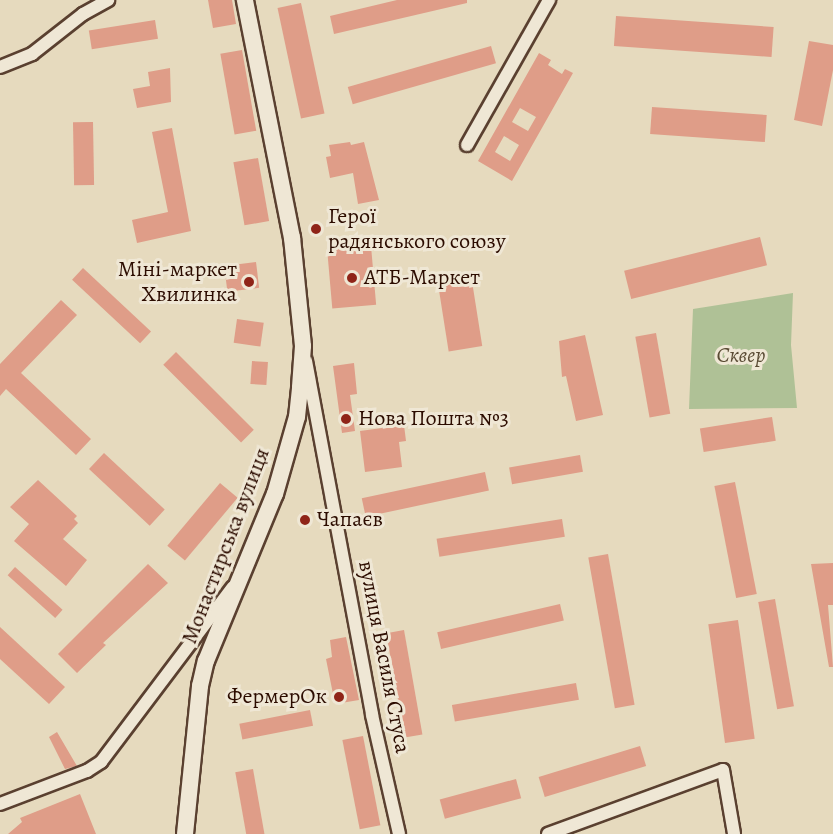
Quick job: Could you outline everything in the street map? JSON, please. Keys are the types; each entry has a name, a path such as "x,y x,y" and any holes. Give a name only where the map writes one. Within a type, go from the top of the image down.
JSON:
{"main road":[{"name":"Монастирська вулиця","path":"185,830 200,686 216,633 242,576 288,449 297,417 303,346 292,238 245,0"}],"street":[{"path":"0,67 32,54 83,14 108,0"},
{"path":"467,145 549,0"},
{"name":"вулиця Василя Стуса","path":"303,346 372,715 399,834"},
{"path":"0,804 87,771 101,762 209,613 242,576"},
{"path":"548,834 723,770 734,834"}],"green space":[{"name":"Сквер","path":"793,293 791,345 797,408 689,409 693,309"}],"building":[{"path":"208,0 232,0 236,24 213,28"},
{"path":"397,0 467,0 467,3 334,34 330,16"},
{"path":"301,3 324,114 301,119 278,8"},
{"path":"616,16 774,27 772,57 614,46"},
{"path":"155,20 158,39 92,49 89,30"},
{"path":"809,41 833,45 833,70 822,126 794,120"},
{"path":"491,46 496,63 353,104 348,87"},
{"path":"242,50 256,131 235,135 220,54"},
{"path":"539,53 551,60 548,65 562,74 565,69 573,73 512,181 478,161","holes":["520,108 536,117 528,131 512,122","504,136 519,145 510,161 495,152"]},
{"path":"170,68 171,102 137,108 133,89 150,86 148,72"},
{"path":"652,107 767,115 765,142 650,134"},
{"path":"73,122 93,122 94,185 74,185"},
{"path":"172,128 191,231 137,243 132,220 168,212 152,132"},
{"path":"350,142 351,145 364,142 379,200 358,204 353,173 330,178 326,157 331,156 329,145"},
{"path":"258,158 269,221 244,225 233,162"},
{"path":"760,237 767,265 631,299 624,271"},
{"name":"АТБ-Маркет","path":"371,246 376,305 332,309 327,250"},
{"path":"256,262 259,288 227,292 224,266"},
{"path":"83,268 151,331 140,343 72,280"},
{"path":"471,275 482,346 449,351 437,280"},
{"path":"61,300 77,315 21,373 91,439 76,455 6,389 0,396 0,364"},
{"path":"237,319 264,323 260,347 234,343"},
{"path":"656,333 670,414 650,417 635,337"},
{"path":"585,335 603,415 576,421 566,376 562,377 559,341"},
{"path":"176,352 254,430 241,443 163,365"},
{"path":"252,361 268,362 266,385 250,384"},
{"path":"354,363 357,394 350,395 355,431 342,433 333,366"},
{"path":"772,417 776,441 704,452 700,428"},
{"path":"404,425 406,441 399,442 402,467 365,472 360,431"},
{"path":"104,453 165,510 150,526 89,469"},
{"path":"580,455 583,472 512,484 509,468"},
{"path":"485,472 489,491 366,517 362,498"},
{"path":"38,480 77,516 74,519 78,523 63,539 87,560 66,586 14,541 29,524 10,507"},
{"path":"735,482 757,594 736,598 714,486"},
{"path":"220,483 238,498 185,561 167,546"},
{"path":"562,519 565,537 439,557 437,539"},
{"path":"608,554 635,705 615,708 588,557"},
{"path":"833,563 833,605 828,605 833,667 829,667 811,564"},
{"path":"148,564 168,583 103,643 106,645 77,673 58,654"},
{"path":"15,567 63,610 55,618 8,575"},
{"path":"775,599 794,706 777,709 758,602"},
{"path":"560,604 564,621 441,649 437,632"},
{"path":"738,620 755,739 725,743 708,624"},
{"path":"0,627 65,687 49,704 0,659"},
{"path":"404,630 422,734 405,738 386,633"},
{"path":"346,637 359,700 335,704 326,659 332,657 330,640"},
{"path":"576,683 579,700 455,722 452,705"},
{"path":"310,710 313,726 242,739 239,724"},
{"path":"57,732 77,766 65,769 49,737"},
{"path":"363,736 380,825 360,829 342,740"},
{"path":"640,746 646,766 545,797 539,777"},
{"path":"253,769 264,834 246,834 235,772"},
{"path":"516,779 521,798 445,819 440,799"},
{"path":"80,794 96,834 8,834 22,822 20,818"}],"place":[{"name":"Герої радянського союзу","path":"316,229"},
{"name":"АТБ-Маркет","path":"352,278"},
{"name":"Міні-маркет Хвилинка","path":"249,282"},
{"name":"Нова Пошта №3","path":"346,419"},
{"name":"Чапаєв","path":"305,520"},
{"name":"ФермерОк","path":"339,697"}]}
